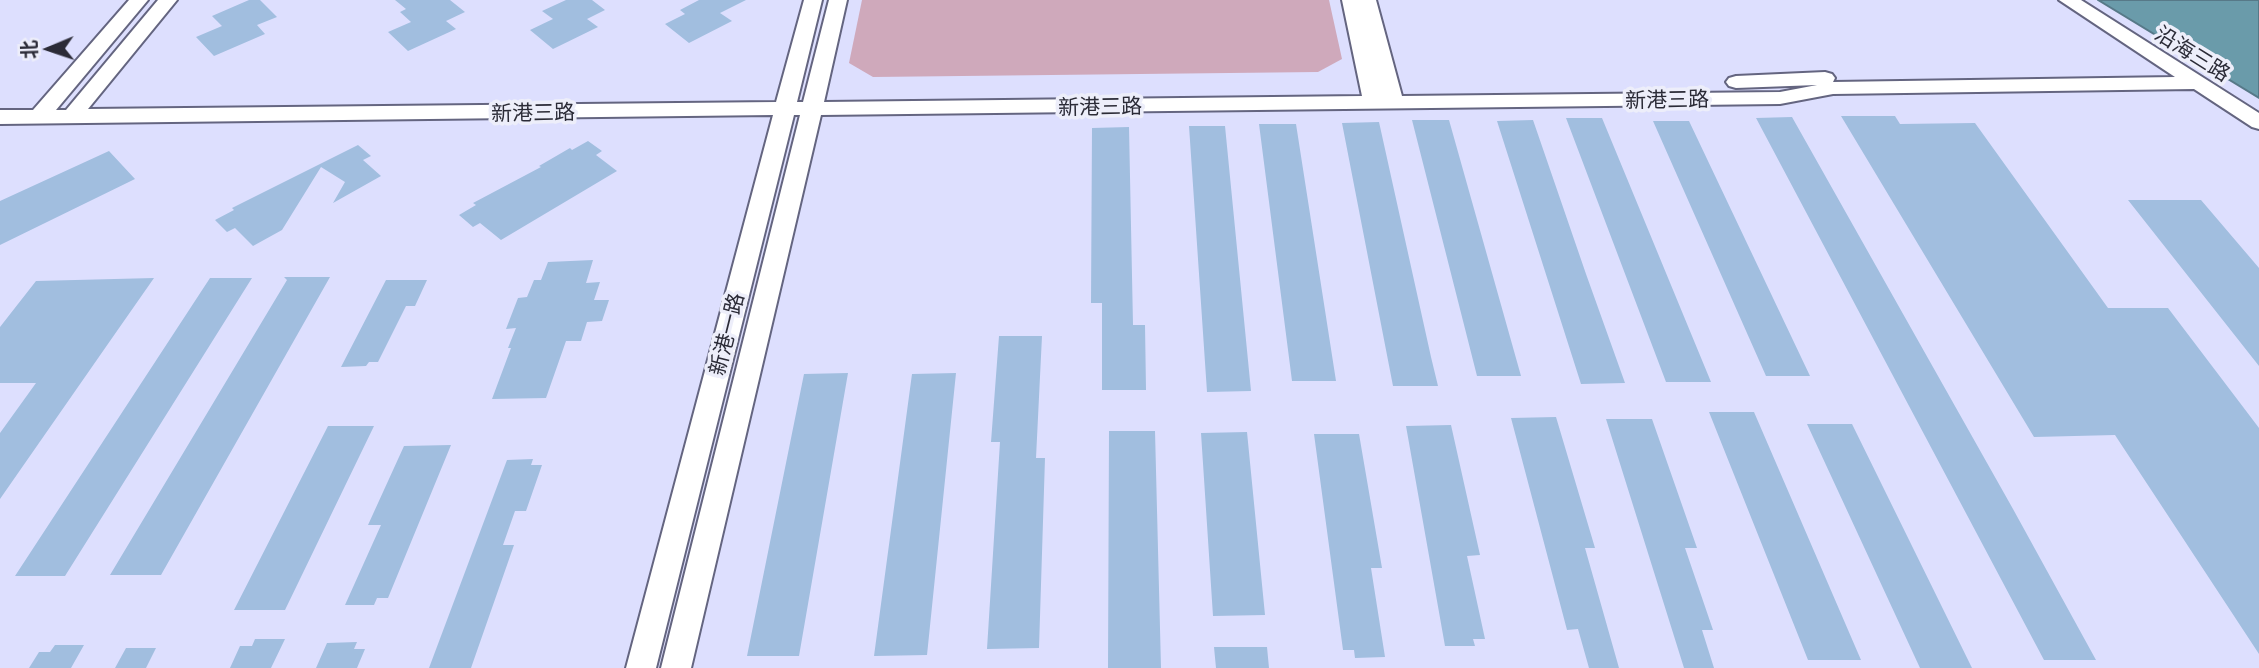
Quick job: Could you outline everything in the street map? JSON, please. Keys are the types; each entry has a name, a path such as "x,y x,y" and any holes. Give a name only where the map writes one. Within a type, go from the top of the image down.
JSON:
{"street":[{"path":"44,110 139,0"},
{"path":"77,109 168,0"},
{"name":"新港一路","path":"641,668 813,0"},
{"name":"新港一路","path":"676,668 838,0"},
{"path":"1350,0 1381,95"},
{"path":"1367,0 1381,95"},
{"name":"沿海三路","path":"2068,0 2259,122"},
{"name":"新港三路","path":"0,117 44,110 77,109 786,101 1381,95 1780,98 1833,88 2191,78"},
{"name":"新港三路","path":"0,103 44,110"}],"shaded area":[{"path":"862,0 1329,0 1342,59 1318,72 873,77 849,63"}],"water":[{"path":"2098,0 2259,0 2259,98"}],"building":[{"path":"249,0 260,0 277,17 257,25 265,34 214,56 196,37 222,26 212,16"},
{"path":"395,0 450,0 465,12 446,21 456,29 408,51 388,32 411,22 400,12 406,9"},
{"path":"566,0 592,0 605,10 587,19 598,27 553,49 530,30 553,19 542,11"},
{"path":"699,0 746,0 720,13 732,21 689,43 665,24 685,14 680,10"},
{"path":"1841,116 1895,116 1900,124 1975,123 2108,308 2168,308 2259,428 2259,654 2115,435 2034,437"},
{"path":"1792,117 2096,660 2044,660 1756,118"},
{"path":"1566,118 1602,118 1711,382 1666,382"},
{"path":"1412,120 1449,120 1521,376 1477,376"},
{"path":"1533,120 1625,383 1581,384 1497,121"},
{"path":"1653,121 1689,121 1810,376 1766,376"},
{"path":"1379,122 1438,386 1393,386 1342,123"},
{"path":"1259,124 1296,124 1336,381 1292,381"},
{"path":"1189,126 1225,126 1251,391 1207,392"},
{"path":"1129,127 1133,325 1145,325 1146,390 1102,390 1102,303 1091,303 1092,128"},
{"path":"588,141 602,151 596,155 617,171 501,240 480,223 473,227 459,215 476,205 473,203 541,167 539,166 570,148 572,150"},
{"path":"358,145 371,156 363,160 381,176 333,203 345,182 321,167 282,230 253,246 235,228 227,232 215,220 234,210 232,208"},
{"path":"109,151 135,179 0,245 0,201"},
{"path":"2128,200 2201,200 2259,268 2259,366"},
{"path":"593,260 586,283 600,282 594,300 609,300 602,321 587,322 581,341 566,341 546,398 492,399 511,348 508,348 516,328 506,329 518,298 527,297 534,280 541,280 548,262"},
{"path":"284,277 330,277 161,575 110,575 287,280"},
{"path":"154,278 0,499 0,433 36,383 0,383 0,327 36,281"},
{"path":"210,278 252,278 65,576 15,576"},
{"path":"386,280 427,280 415,306 406,306 378,362 369,362 366,366 341,367"},
{"path":"999,336 1042,336 1036,458 1045,458 1039,648 987,649 1000,442 991,442"},
{"path":"848,373 799,656 747,656 804,374"},
{"path":"956,373 927,655 874,656 912,374"},
{"path":"1709,412 1754,412 1861,660 1808,660"},
{"path":"1556,417 1595,548 1585,548 1619,668 1589,668 1578,629 1567,630 1511,418"},
{"path":"1606,419 1652,419 1697,548 1685,548 1713,630 1702,630 1714,668 1684,668"},
{"path":"1807,424 1852,424 1972,668 1920,668"},
{"path":"1451,425 1480,555 1467,556 1485,639 1473,639 1475,646 1445,646 1406,426"},
{"path":"328,426 374,426 285,610 234,610"},
{"path":"1109,431 1155,431 1161,668 1108,668"},
{"path":"1247,432 1265,615 1213,616 1201,433"},
{"path":"1314,434 1359,434 1382,568 1371,568 1385,657 1355,658 1354,650 1343,650"},
{"path":"451,445 388,598 377,598 374,605 345,605 381,525 368,525 404,446"},
{"path":"533,459 531,465 542,465 526,511 515,511 503,545 514,545 471,668 429,668 507,460"},
{"path":"255,639 285,639 271,668 230,668 240,646 252,646"},
{"path":"357,642 354,649 365,649 357,668 316,668 327,643"},
{"path":"55,645 84,645 71,668 29,668 39,652 50,652"},
{"path":"1214,647 1267,647 1269,668 1216,668"},
{"path":"126,648 156,648 146,668 115,668"}]}
